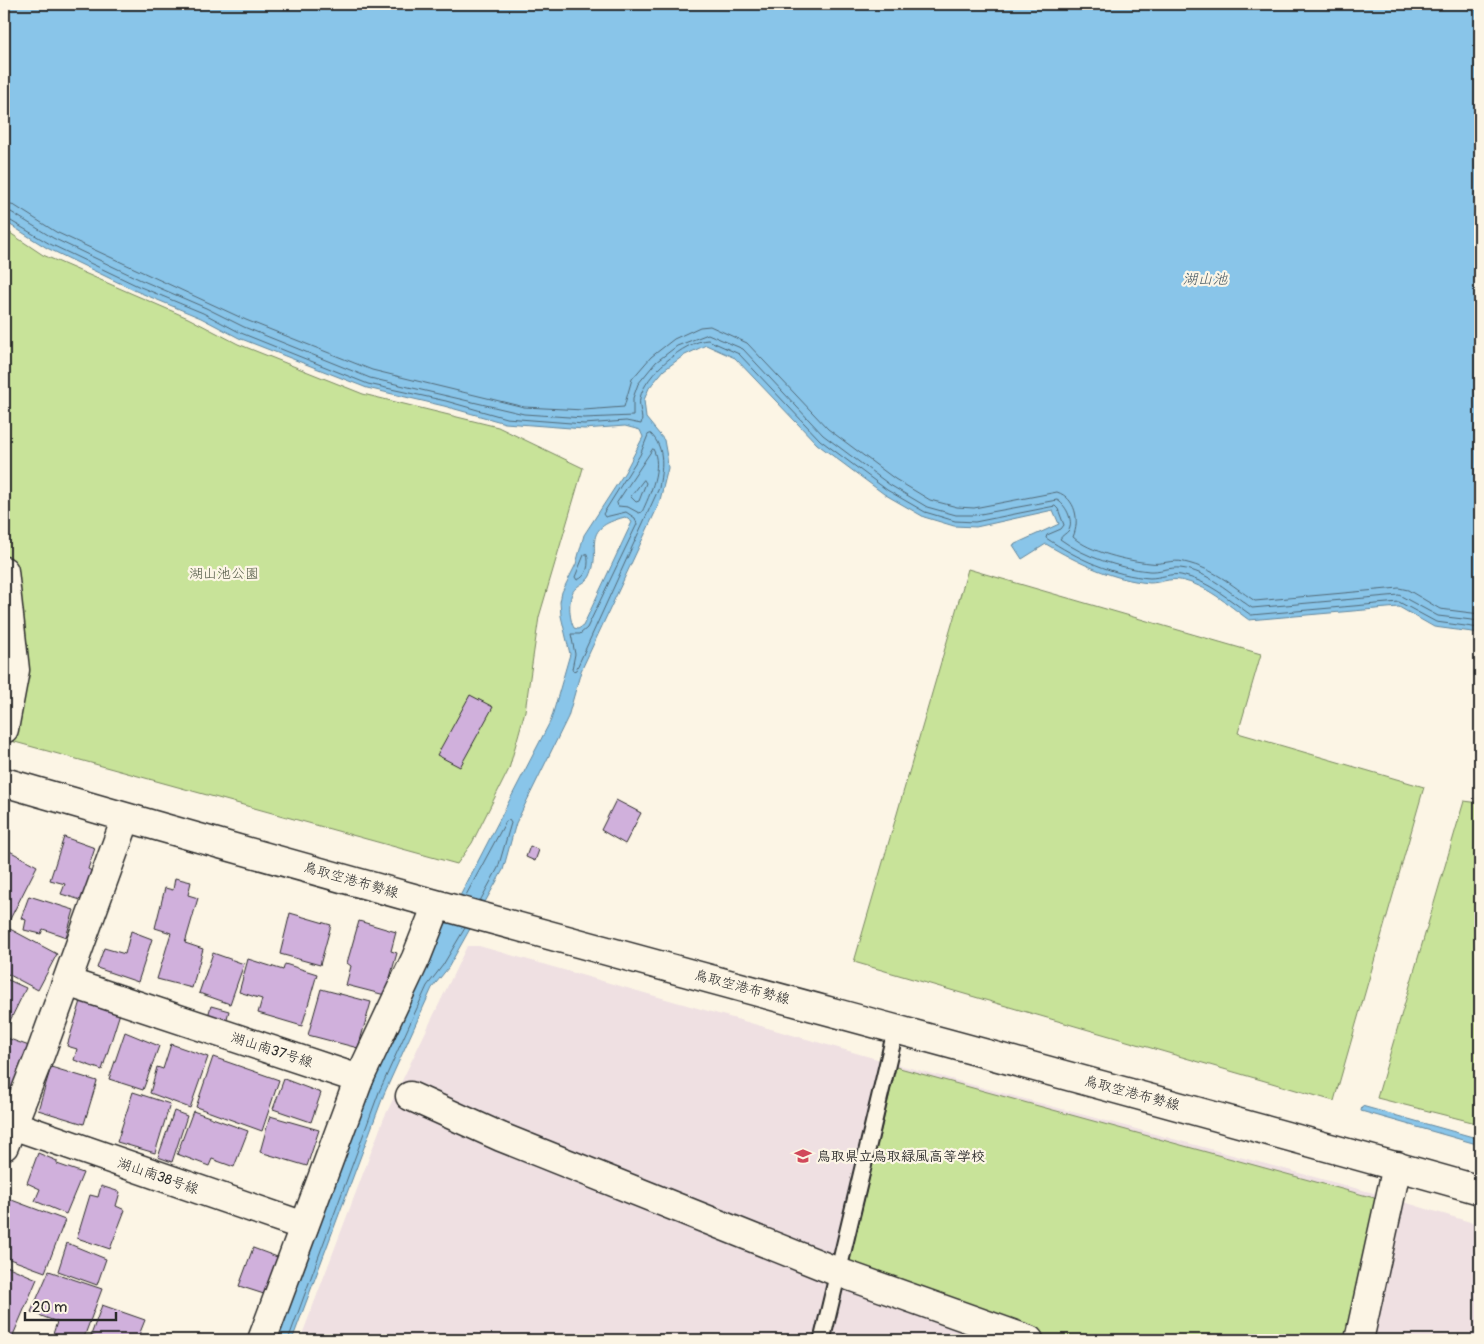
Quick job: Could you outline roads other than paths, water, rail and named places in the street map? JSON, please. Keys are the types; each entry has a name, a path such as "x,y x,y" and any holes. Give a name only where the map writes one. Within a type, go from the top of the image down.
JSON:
{"street":[{"path":"4,571 15,670 4,729"},
{"name":"鳥取空港布勢線","path":"4,782 126,818 437,904 896,1028 1480,1190"},
{"path":"7,1132 67,982 126,818"},
{"path":"262,1340 359,1079 416,958 437,904"},
{"name":"湖山南37号線","path":"67,982 359,1079"},
{"path":"410,1096 510,1140 838,1272 1029,1340"},
{"name":"湖山南38号線","path":"7,1132 304,1226"},
{"path":"1359,1340 1397,1166"}],"lane":[{"path":"822,1340 896,1028"}],"water":[{"name":"湖山池","path":"4,4 1480,4 1480,633 1434,627 1399,607 1249,620 1216,596 1190,582 1168,580 1150,583 1123,578 1096,570 1046,544 1022,559 1013,545 1059,524 1053,510 976,527 954,526 924,517 884,494 817,444 735,358 706,345 683,356 664,370 649,388 644,400 646,418 664,440 667,457 668,468 659,504 581,671 568,717 516,823 503,870 448,968 432,988 384,1094 292,1340 270,1340 360,1098 429,956 551,720 570,654 561,616 560,602 562,592 576,564 584,535 625,472 643,437 640,430 625,426 584,429 505,423 367,388 239,338 201,318 136,291 47,248 4,221","holes":["625,517 632,522 583,626 578,629 574,628 570,613 571,596 573,591 590,576 597,533 602,527"]},
{"path":"1362,1106 1480,1139 1480,1145 1361,1111"}],"place":[{"name":"鳥取県立鳥取緑風高等学校","path":"803,1156"}],"park label":[{"name":"湖山池公園","path":"224,573"}]}
